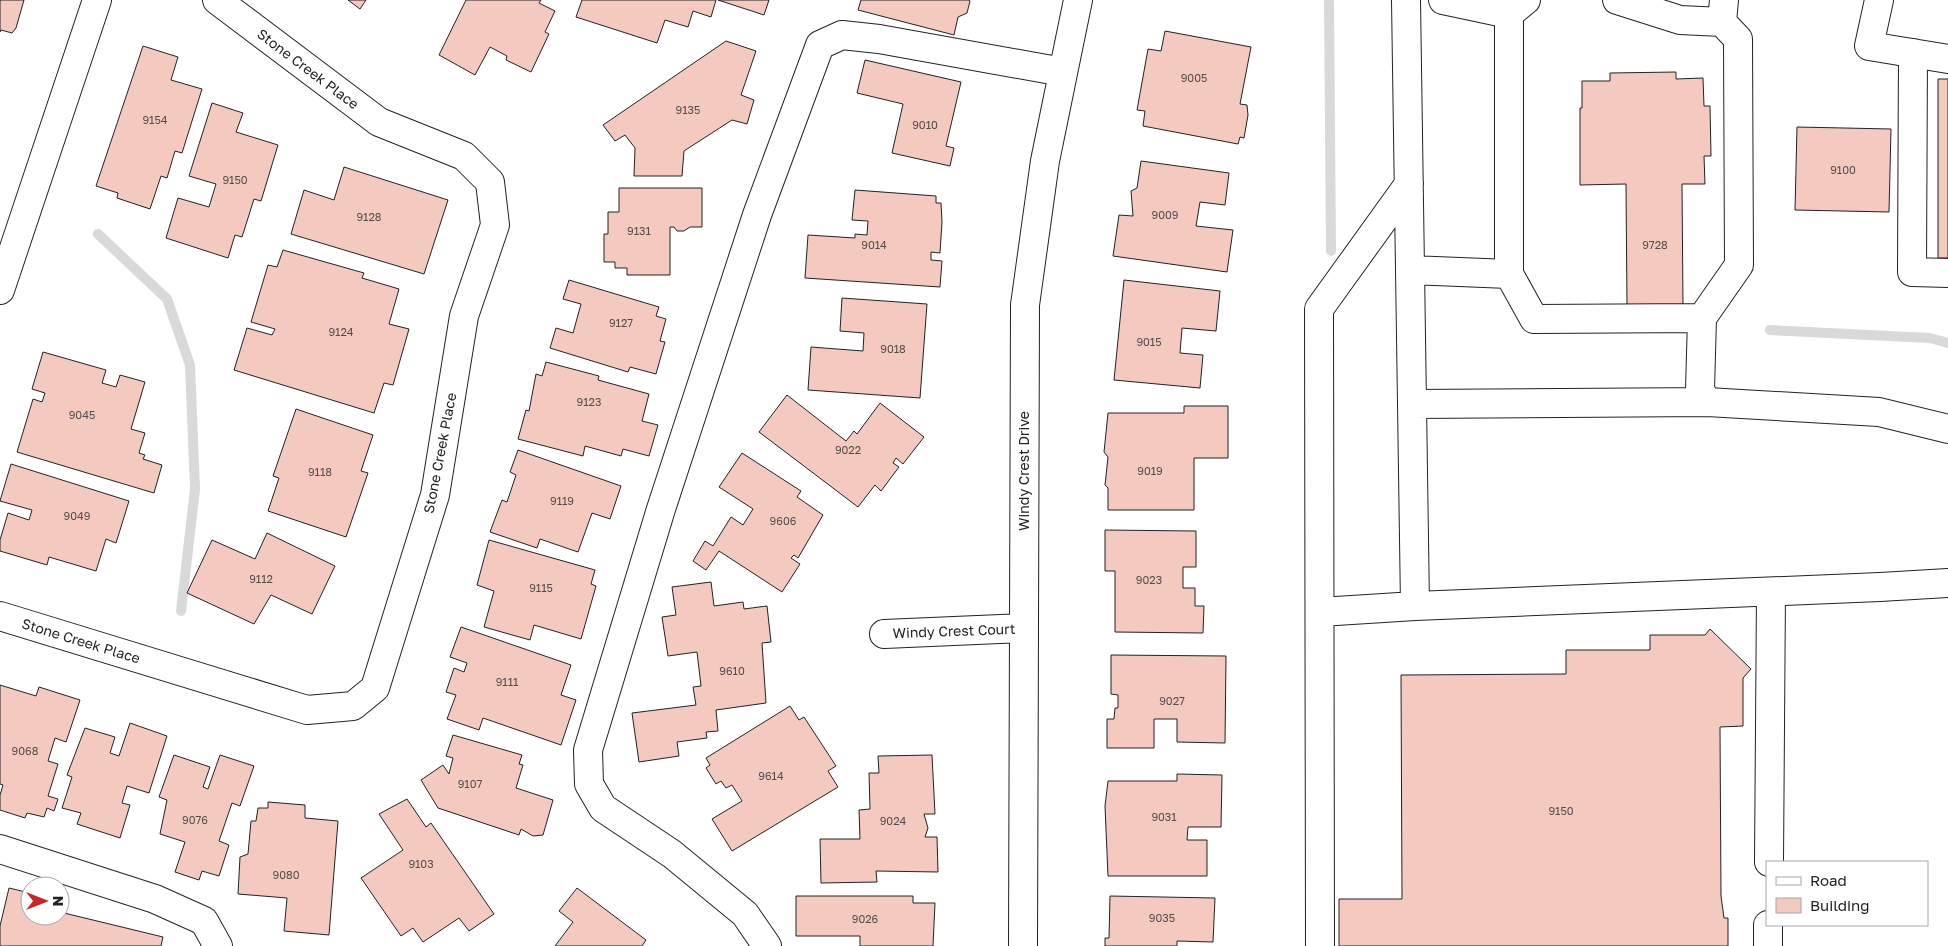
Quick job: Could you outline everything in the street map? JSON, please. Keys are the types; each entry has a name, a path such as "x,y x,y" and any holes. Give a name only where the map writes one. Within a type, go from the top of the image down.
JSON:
{"street":[{"path":"0,290 97,0"},
{"name":"Stone Creek Place","path":"0,616 307,710 353,706 375,688 435,496 464,316 495,225 490,182 464,156 379,122 217,0"},
{"name":"Windy Crest Drive","path":"1024,946 1025,305 1045,161 1078,0"},
{"path":"1406,0 1415,606"},
{"path":"1443,0 1517,7 1509,274 1534,319 1702,318"},
{"path":"1617,0 1680,20 1723,11 1738,39 1739,265 1702,318 1700,390 1707,402"},
{"path":"1879,0 1869,46 1948,60"},
{"path":"767,946 745,914 672,854 603,808 589,784 588,750 664,500 757,214 820,45 842,35 879,39 1063,72"},
{"path":"1913,53 1912,272 1948,273"},
{"path":"1320,946 1320,309 1409,184"},
{"path":"1410,270 1509,274"},
{"path":"1412,404 1707,402 1879,412 1948,429"},
{"path":"1320,612 1415,606 1948,583"},
{"path":"1769,861 1771,592"},
{"name":"Windy Crest Court","path":"884,634 1024,628"},
{"path":"0,849 155,899 204,921 218,946"},
{"path":"1768,926 1768,946"}],"building":[{"path":"0,0 24,0 16,28 12,33 1,30 0,32"},
{"path":"348,0 366,0 360,9"},
{"path":"466,0 541,0 539,3 555,11 545,32 549,34 531,72 506,60 507,56 490,47 475,75 439,55"},
{"path":"582,0 716,0 711,17 693,11 688,27 665,20 657,43 576,17"},
{"path":"718,0 769,0 764,15"},
{"path":"861,0 970,1 967,13 958,17 954,35 858,10"},
{"path":"1165,31 1251,47 1240,104 1247,105 1248,115 1244,138 1240,137 1238,144 1143,126 1145,111 1137,110 1148,49 1161,51"},
{"path":"726,41 756,51 741,95 754,100 747,124 732,120 684,151 682,176 634,176 635,148 625,135 615,141 603,125"},
{"path":"143,46 178,57 171,80 202,89 182,153 175,151 167,178 161,176 150,209 117,198 118,193 96,186"},
{"path":"865,60 961,82 946,146 954,148 950,166 892,153 903,104 857,93"},
{"path":"1676,72 1676,79 1703,78 1704,106 1710,106 1711,156 1704,156 1705,184 1682,184 1683,306 1627,307 1626,184 1580,185 1582,81 1610,81 1610,73"},
{"path":"1938,79 1948,79 1948,258 1938,258"},
{"path":"212,103 243,113 236,132 278,145 261,201 254,199 242,237 235,235 228,258 166,238 178,198 209,207 216,184 189,176"},
{"path":"1797,127 1891,129 1889,212 1795,210"},
{"path":"1141,161 1229,173 1225,205 1200,202 1196,226 1233,230 1227,272 1113,256 1119,215 1133,216 1131,191 1137,188"},
{"path":"344,167 448,200 424,274 291,234 304,190 334,200"},
{"path":"619,188 702,188 702,227 690,227 684,231 677,231 674,227 670,227 670,275 627,275 627,268 615,268 615,262 604,262 604,234 608,234 608,212 619,212"},
{"path":"855,190 936,196 936,203 941,203 940,253 931,252 931,260 942,261 940,287 805,278 808,235 855,238 855,234 867,235 868,221 852,220"},
{"path":"283,250 364,273 362,278 399,289 389,324 409,329 393,385 384,383 374,413 234,370 247,328 272,335 275,329 251,322 268,265 277,267"},
{"path":"569,280 659,307 656,316 666,319 660,341 665,342 656,374 630,367 628,372 550,348 556,328 573,333 581,304 563,299"},
{"path":"1124,280 1220,291 1216,331 1182,328 1180,353 1203,355 1200,388 1114,380"},
{"path":"842,298 927,304 920,398 808,390 811,347 863,351 864,333 840,331"},
{"path":"43,352 106,370 102,383 116,387 120,375 145,382 131,429 145,433 139,453 145,455 143,459 162,465 154,493 17,452 33,399 42,402 45,393 32,389"},
{"path":"546,362 599,376 598,380 649,394 642,421 658,425 649,456 623,449 621,456 585,446 583,456 518,439 526,410 529,411 536,374 542,376"},
{"path":"787,395 846,441 854,431 857,434 880,403 924,437 903,464 896,458 893,463 899,467 881,491 875,485 858,507 759,432"},
{"path":"1184,406 1228,406 1228,458 1194,458 1194,510 1108,510 1108,488 1105,485 1108,457 1104,452 1108,413 1184,413"},
{"path":"296,409 373,435 361,471 368,473 346,537 268,511 279,478 273,476"},
{"path":"518,450 621,486 610,519 592,513 578,552 540,539 537,548 490,532 502,500 507,502 516,475 510,472"},
{"path":"742,453 801,491 797,497 823,515 798,558 794,555 791,558 800,564 782,592 719,551 706,570 693,561 705,541 713,546 731,517 743,525 753,509 719,487"},
{"path":"11,464 129,501 116,543 106,539 96,571 49,557 47,565 0,551 0,540 8,513 29,520 32,510 0,501"},
{"path":"1105,530 1196,531 1196,567 1183,567 1183,588 1195,588 1195,606 1204,606 1203,633 1115,632 1115,571 1105,571"},
{"path":"267,533 335,566 312,614 271,595 254,624 187,593 212,540 255,559"},
{"path":"489,540 595,570 591,584 596,586 581,639 534,625 530,640 484,627 494,591 477,585"},
{"path":"711,582 714,606 743,602 744,609 767,606 771,642 762,643 766,703 716,710 718,731 706,732 707,738 677,742 679,756 639,762 632,713 696,705 693,687 701,686 697,652 668,656 662,617 676,615 672,587"},
{"path":"461,627 571,665 561,695 576,700 561,745 483,718 479,730 447,719 456,695 446,692 454,668 464,672 467,663 450,657"},
{"path":"1710,629 1751,669 1743,678 1743,726 1720,727 1721,896 1724,918 1728,918 1728,946 1339,946 1339,899 1402,899 1401,675 1566,674 1566,650 1650,650 1650,635 1705,635"},
{"path":"1111,655 1226,656 1225,743 1177,742 1177,719 1154,719 1154,748 1107,748 1107,719 1114,719 1115,708 1118,708 1118,695 1111,694"},
{"path":"0,685 36,696 39,687 80,700 66,742 55,738 48,761 58,764 48,796 58,799 54,811 47,808 44,817 27,813 25,818 0,810 0,795 3,785 0,784"},
{"path":"790,706 799,720 804,717 836,766 828,771 838,787 732,851 712,819 742,801 732,785 726,788 721,781 716,784 706,768 710,765 706,758"},
{"path":"130,723 167,736 149,793 127,786 122,803 130,805 120,838 77,824 81,813 62,808 72,777 67,775 85,728 115,737 110,753 119,756"},
{"path":"453,735 522,755 519,764 523,765 516,788 553,800 543,835 533,836 521,829 519,835 438,808 421,780 443,765 449,774 453,758 446,756"},
{"path":"174,755 210,767 203,787 208,789 220,755 254,766 240,806 232,803 219,841 229,845 219,876 202,871 199,880 175,872 185,842 160,834 167,800 159,797"},
{"path":"932,755 935,814 924,814 928,828 925,837 937,837 938,872 876,871 877,882 821,883 820,839 860,839 859,810 870,809 869,773 879,773 878,756"},
{"path":"1177,774 1222,775 1221,827 1188,827 1187,840 1207,840 1207,876 1108,876 1105,806 1108,781 1177,781"},
{"path":"407,799 426,827 431,823 494,914 469,931 459,918 423,942 413,928 401,936 361,878 403,850 379,814"},
{"path":"268,802 305,805 305,818 338,821 329,935 284,931 287,898 238,894 240,857 248,854 251,821 256,821 258,808 268,808"},
{"path":"9,888 20,891 20,926 70,926 70,914 163,937 161,946 0,946 0,926"},
{"path":"577,888 646,940 642,946 555,946 573,922 559,911"},
{"path":"796,896 913,896 913,903 935,903 933,946 860,946 860,936 796,936"},
{"path":"1110,896 1215,898 1213,942 1177,941 1177,946 1105,946 1105,938 1109,938"}],"waterway":[{"path":"1329,0 1331,251"},
{"path":"98,234 167,299 190,365 195,489 181,611"},
{"path":"1770,330 1930,338 1948,343"}]}
